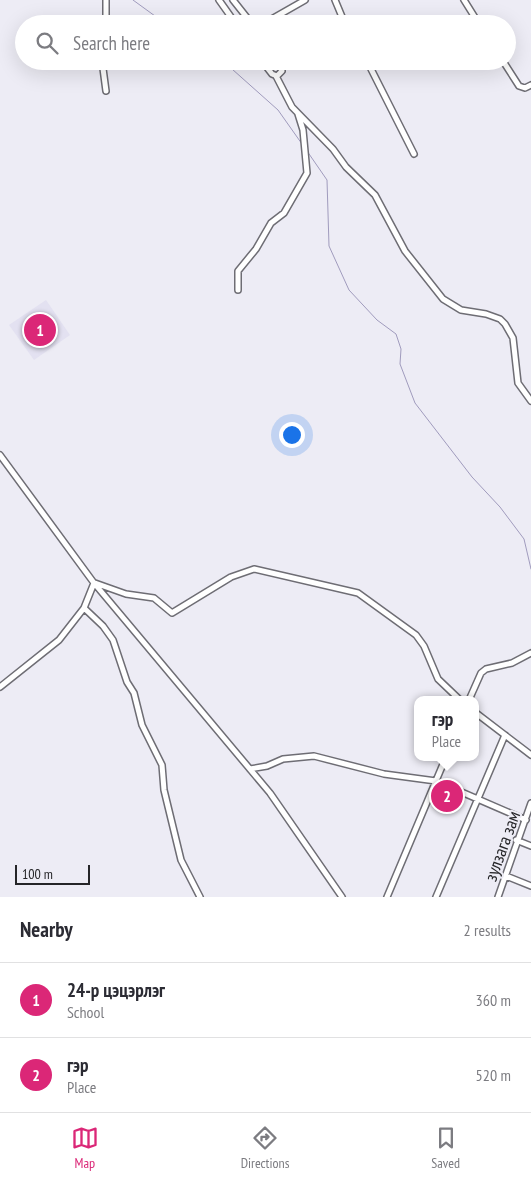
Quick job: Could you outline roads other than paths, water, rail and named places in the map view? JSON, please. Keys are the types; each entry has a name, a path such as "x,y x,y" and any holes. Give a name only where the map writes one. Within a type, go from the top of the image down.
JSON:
{"street":[{"path":"106,0 106,15"},
{"path":"219,0 230,15"},
{"path":"233,0 245,15"},
{"path":"279,15 305,0"},
{"path":"335,0 341,15"},
{"path":"464,0 473,15"},
{"path":"103,70 106,91"},
{"path":"270,70 276,76 292,107 333,149 346,167 369,188 380,203 405,251 443,298 461,310 486,314 500,319 505,324 513,338 518,383 531,401"},
{"path":"276,76 280,75 281,70"},
{"path":"372,70 414,154"},
{"path":"509,70 520,88 525,88 531,84"},
{"path":"238,290 238,271 256,249 271,223 284,213 307,174 303,130 297,112"},
{"path":"0,456 94,583 250,769 294,825 342,897"},
{"path":"94,583 126,594 154,598 172,613 231,577 254,568 358,593 416,634 424,646 438,679 456,696"},
{"path":"0,687 59,640 84,608 94,583"},
{"path":"84,608 103,626 113,640 127,682 134,693 142,725 162,765 164,790 181,860 200,897"},
{"path":"471,696 481,673 486,669 512,663 531,653"},
{"path":"479,715 531,755"},
{"path":"436,897 505,735"},
{"path":"250,769 268,766 283,759 314,756 384,774 436,782 477,797 526,820"},
{"path":"387,897 444,761"},
{"name":"зулзага зам","path":"498,897 516,840 526,820 531,803"},
{"path":"516,840 531,846"},
{"path":"506,876 531,886"}],"waterway":[{"path":"133,0 154,15"},
{"path":"233,70 278,110 302,144"},
{"path":"307,151 327,180 329,246 349,290 377,320 396,334 401,349 400,364 415,403 472,477 500,507 524,539 531,569"}],"place":[{"name":"24-р цэцэрлэг","path":"40,330"},
{"name":"гэр","path":"447,796"}]}
